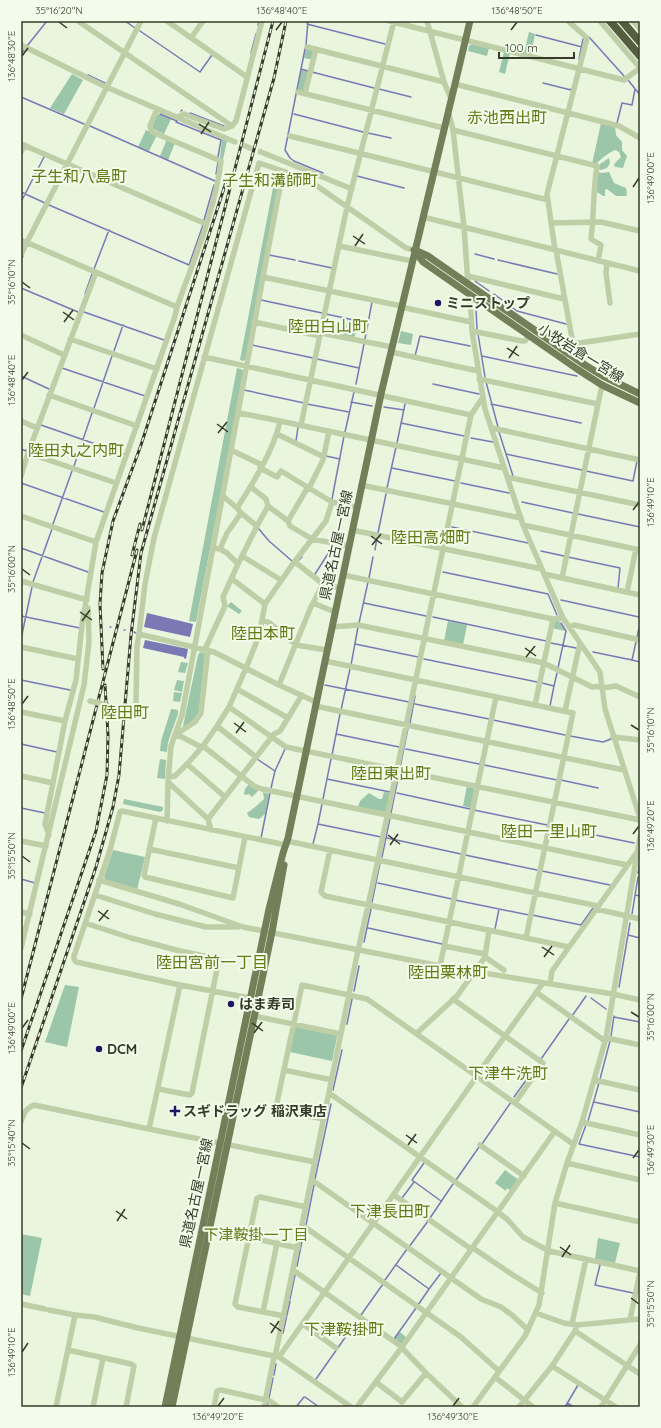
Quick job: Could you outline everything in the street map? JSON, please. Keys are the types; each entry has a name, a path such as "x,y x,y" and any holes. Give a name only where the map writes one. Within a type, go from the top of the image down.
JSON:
{"highway":[{"path":"610,21 640,56"},
{"path":"622,21 640,42"}],"main road":[{"path":"414,250 470,21"},
{"name":"県道名古屋一宮線","path":"172,1407 254,1016 283,853 287,843 361,485 414,250"},
{"name":"小牧岩倉一宮線","path":"414,250 428,256 603,376 640,393"},
{"name":"小牧岩倉一宮線","path":"414,250 423,262 562,359 602,385 640,403"},
{"name":"県道名古屋一宮線","path":"165,1407 250,998 268,931"}],"street":[{"path":"78,21 232,126"},
{"path":"21,255 24,241 67,164 141,21"},
{"path":"167,21 247,77"},
{"path":"191,38 203,21"},
{"path":"178,117 184,114 224,130 232,126 236,121 262,21"},
{"path":"301,425 347,207 393,21 430,32 624,80 640,68 600,21"},
{"path":"427,21 444,82 451,99"},
{"path":"568,21 586,38 547,194 555,250 573,344"},
{"path":"633,21 640,29"},
{"path":"21,46 106,88 235,142"},
{"path":"307,47 444,82"},
{"path":"305,94 316,50"},
{"path":"455,84 619,126 640,138"},
{"path":"298,92 444,128"},
{"path":"49,835 45,824 65,721 76,680 82,625 96,542 176,316 177,307 206,224 218,182 220,161 152,132 150,126 157,109"},
{"path":"448,110 453,130 464,227 468,284"},
{"path":"453,130 597,166 594,186 591,239 601,245 598,261"},
{"path":"290,136 548,200"},
{"path":"21,152 23,144 206,224"},
{"path":"242,145 250,148"},
{"path":"260,152 352,189"},
{"path":"81,699 128,709 133,708 136,703 137,647 154,538 259,163 307,179 406,248 414,250"},
{"path":"168,821 168,779 171,746 182,715 283,171"},
{"path":"423,216 640,272"},
{"path":"551,223 593,221 640,231"},
{"path":"24,241 177,307"},
{"path":"339,246 412,261"},
{"path":"607,263 606,273 610,303"},
{"path":"21,475 49,395 96,272"},
{"path":"468,276 564,300"},
{"path":"263,277 471,322"},
{"path":"228,707 286,747 640,819 605,709 600,672 562,618 523,525 504,468 479,379 471,322 470,295"},
{"path":"254,322 320,334 478,371"},
{"path":"472,331 522,341 525,341 529,336"},
{"path":"562,359 573,344 640,334"},
{"path":"21,335 64,355"},
{"path":"70,339 157,369"},
{"path":"204,357 381,394 471,415"},
{"path":"479,379 598,404"},
{"path":"562,578 602,385"},
{"path":"49,395 136,426"},
{"path":"264,1407 276,1357 358,950 388,815 461,459 471,415 483,397"},
{"path":"239,412 504,468"},
{"path":"21,421 37,428"},
{"path":"220,549 277,434 280,421"},
{"path":"492,428 640,460"},
{"path":"288,521 316,475 324,457 329,431"},
{"path":"277,434 324,457"},
{"path":"232,450 276,477 281,471 332,502 357,507"},
{"path":"28,453 116,483"},
{"path":"507,477 640,505"},
{"path":"361,485 521,518"},
{"path":"251,487 266,499 268,506 288,521 290,526 312,539 349,546"},
{"path":"223,496 257,526"},
{"path":"168,779 175,776 187,764 202,747 217,726 237,689 259,636 265,604 281,580 326,521 332,502"},
{"path":"175,735 195,722 201,713 206,650 225,606 223,598 238,564 268,506"},
{"path":"21,516 96,542"},
{"path":"523,525 638,550 627,592"},
{"path":"352,530 443,549 640,595"},
{"path":"213,548 220,549 227,553 238,564"},
{"path":"242,556 281,580"},
{"path":"295,562 323,584 340,588"},
{"path":"343,575 553,619 562,618"},
{"path":"232,579 265,604"},
{"path":"21,581 87,600"},
{"path":"279,685 313,603 323,584"},
{"path":"21,948 81,699 89,655 87,600"},
{"path":"313,603 335,612"},
{"path":"535,705 553,619"},
{"path":"262,620 270,623 296,645 327,650"},
{"path":"332,627 358,625 544,663 592,688 616,686 640,697"},
{"path":"569,627 574,625 640,640"},
{"path":"139,634 206,650 302,695 316,704 406,725 624,770"},
{"path":"565,711 580,643"},
{"path":"21,648 78,660"},
{"path":"325,661 573,713 526,938"},
{"path":"237,689 288,718"},
{"path":"208,819 274,734 280,731 302,695"},
{"path":"440,966 496,697"},
{"path":"21,712 65,721"},
{"path":"217,726 256,757"},
{"path":"175,735 202,747 254,786 627,865"},
{"path":"614,737 640,740"},
{"path":"187,764 225,797"},
{"path":"21,776 53,783"},
{"path":"168,779 208,819 211,830"},
{"path":"250,998 180,985 76,962 74,956 110,850 120,812 122,811 246,837 330,850 458,876 535,892 640,918"},
{"path":"156,818 144,875 145,877 233,898 246,837"},
{"path":"473,1407 528,1330 536,1313 542,1293 555,1204 573,1144 582,1122 605,1039 627,916 637,874 640,836"},
{"path":"21,841 46,846"},
{"path":"150,849 239,868"},
{"path":"550,984 552,971 638,849"},
{"path":"330,850 321,892 325,896 569,947"},
{"path":"99,880 179,904 243,927"},
{"path":"95,895 155,914 206,927 243,927 268,931 440,966 614,994 640,1000"},
{"path":"21,912 30,914"},
{"path":"85,923 131,938 180,951 219,959 192,1093 190,1095 158,1089"},
{"path":"417,1033 453,1000 474,972 485,956 489,930"},
{"path":"444,946 485,956 504,970"},
{"path":"276,1357 303,1324 543,983"},
{"path":"149,1129 180,985"},
{"path":"324,1119 278,1110 276,1107 302,985 368,999 573,1144"},
{"path":"536,992 605,1039 640,1045"},
{"path":"453,1000 543,1063 515,1103"},
{"path":"254,1016 341,1034"},
{"path":"284,1070 332,1080"},
{"path":"594,1080 640,1090"},
{"path":"329,1093 498,1212 508,1220 523,1237 549,1251 640,1272 637,1320 574,1325 536,1313"},
{"path":"21,1122 26,1108 34,1105 315,1162"},
{"path":"582,1122 640,1134"},
{"path":"357,1407 402,1347 555,1131"},
{"path":"480,1145 524,1176"},
{"path":"567,1163 640,1180"},
{"path":"312,1180 481,1299 502,1307 512,1314 528,1330"},
{"path":"394,1195 542,1293"},
{"path":"284,1316 238,1307 235,1304 257,1198 260,1196 306,1207"},
{"path":"555,1204 640,1222"},
{"path":"302,1224 461,1337 499,1371"},
{"path":"210,1229 298,1248"},
{"path":"263,1312 277,1243"},
{"path":"519,1407 552,1366 575,1331 574,1325 586,1259"},
{"path":"293,1270 402,1347 426,1373 462,1407"},
{"path":"21,1304 75,1315 94,1317 276,1357 351,1407"},
{"path":"56,1407 75,1315"},
{"path":"303,1324 336,1348"},
{"path":"575,1331 640,1374"},
{"path":"601,1407 640,1345"},
{"path":"68,1350 131,1364 134,1366 126,1407"},
{"path":"93,1407 103,1358"},
{"path":"552,1366 616,1407"},
{"path":"376,1382 402,1402 426,1373"},
{"path":"494,1377 533,1407"},
{"path":"214,1407 217,1390 270,1401 278,1407"}],"green space":[{"path":"529,32 535,34 531,55 524,53"},
{"path":"472,44 489,48 487,56 468,51 469,46"},
{"path":"306,48 315,50 313,60 304,58"},
{"path":"504,52 510,53 505,74 499,72"},
{"path":"301,70 310,72 305,91 298,90"},
{"path":"72,74 83,80 64,114 50,108"},
{"path":"159,114 171,119 164,134 153,129 152,127 157,115"},
{"path":"601,123 615,126 616,135 622,142 622,150 627,156 623,168 615,167 614,164 621,157 619,152 615,150 610,152 596,164 592,164"},
{"path":"146,130 157,135 149,151 138,147"},
{"path":"167,139 175,143 168,160 160,156"},
{"path":"222,139 227,141 223,159 220,158"},
{"path":"609,158 610,163 607,168 601,170 598,169 600,164"},
{"path":"276,172 281,176 246,359 243,361 240,360"},
{"path":"597,172 609,172 614,183 626,188 626,196 616,196 607,189 605,190 605,196 597,192"},
{"path":"348,319 360,322 354,338 343,335"},
{"path":"401,331 413,334 411,345 398,343"},
{"path":"237,368 244,372 196,622 189,621"},
{"path":"231,602 242,611 239,614 227,606"},
{"path":"448,621 467,625 463,645 444,641"},
{"path":"556,621 559,621 565,631 552,628"},
{"path":"200,652 205,653 199,712 194,719 184,727 198,655"},
{"path":"181,662 188,663 185,673 178,672"},
{"path":"177,680 184,681 182,692 174,690"},
{"path":"174,692 182,693 180,702 173,701"},
{"path":"171,709 178,710 178,714 168,742 167,752 160,751 161,741"},
{"path":"160,759 166,760 165,779 157,778"},
{"path":"249,784 258,791 252,797 249,794 244,794 245,789"},
{"path":"467,786 473,787 474,790 471,808 463,806"},
{"path":"263,792 269,794 265,814 259,819 249,817 247,813 264,799"},
{"path":"384,792 391,793 386,812 358,807 360,801 369,793 379,799 382,799"},
{"path":"124,799 163,807 163,810 160,812 123,804"},
{"path":"113,850 145,857 137,890 106,880 104,877"},
{"path":"65,985 79,987 67,1047 45,1042"},
{"path":"297,1027 336,1035 337,1037 332,1061 290,1052 295,1028"},
{"path":"505,1170 519,1180 511,1191 507,1188 506,1191 495,1183"},
{"path":"21,1234 42,1238 30,1296 21,1294"},
{"path":"598,1238 620,1243 615,1263 595,1259"},
{"path":"400,1332 407,1338 403,1344 400,1344 394,1339"}],"water":[{"path":"147,613 193,624 190,637 144,627"},
{"path":"145,640 188,649 186,659 184,657 143,648"}],"waterway":[{"path":"27,46 47,21"},
{"path":"125,21 135,28"},
{"path":"258,25 259,21"},
{"path":"306,45 308,21"},
{"path":"307,24 385,44"},
{"path":"140,31 200,72 212,55"},
{"path":"251,53 256,34"},
{"path":"536,35 582,47"},
{"path":"589,37 624,76"},
{"path":"579,59 583,39"},
{"path":"305,49 285,150 294,161 323,173"},
{"path":"21,54 24,50"},
{"path":"301,69 308,71"},
{"path":"312,72 374,88"},
{"path":"88,75 105,83"},
{"path":"628,80 640,95"},
{"path":"543,83 571,89"},
{"path":"379,89 411,97"},
{"path":"617,123 622,103 632,105 635,89"},
{"path":"21,97 84,124"},
{"path":"190,113 224,126"},
{"path":"160,114 221,140 218,157"},
{"path":"294,114 363,132"},
{"path":"90,126 215,181"},
{"path":"368,133 391,138"},
{"path":"21,202 44,157"},
{"path":"216,174 218,162"},
{"path":"357,176 404,188"},
{"path":"204,220 214,185"},
{"path":"21,192 45,203"},
{"path":"49,205 189,265 203,225"},
{"path":"94,269 109,230"},
{"path":"475,254 494,259"},
{"path":"269,255 295,260"},
{"path":"21,260 23,256"},
{"path":"498,260 557,274"},
{"path":"299,261 332,268"},
{"path":"85,294 92,274"},
{"path":"475,281 489,291"},
{"path":"21,288 78,312"},
{"path":"494,294 517,311 566,324"},
{"path":"261,300 322,313"},
{"path":"365,339 372,302"},
{"path":"476,309 477,329"},
{"path":"84,312 164,340"},
{"path":"326,314 368,323"},
{"path":"114,351 123,325"},
{"path":"478,334 485,377"},
{"path":"415,356 420,336 470,346"},
{"path":"356,384 364,344"},
{"path":"252,345 313,358"},
{"path":"94,408 112,356"},
{"path":"482,356 577,376"},
{"path":"317,359 359,368"},
{"path":"62,368 145,396"},
{"path":"21,376 49,389"},
{"path":"486,382 498,427"},
{"path":"433,384 479,394"},
{"path":"244,390 304,403"},
{"path":"345,432 354,392"},
{"path":"351,402 372,406"},
{"path":"307,404 349,412"},
{"path":"397,443 405,404"},
{"path":"491,404 581,423"},
{"path":"384,407 404,410"},
{"path":"74,466 92,413"},
{"path":"401,423 464,436"},
{"path":"41,425 124,454"},
{"path":"296,441 298,427"},
{"path":"499,432 513,476"},
{"path":"332,499 344,436"},
{"path":"471,438 493,442"},
{"path":"387,488 396,447"},
{"path":"21,449 26,450"},
{"path":"506,454 582,470"},
{"path":"326,456 340,459"},
{"path":"586,471 633,481 637,461"},
{"path":"392,468 455,481"},
{"path":"53,524 72,471"},
{"path":"21,483 104,512"},
{"path":"461,483 509,493"},
{"path":"378,533 386,494"},
{"path":"522,502 573,513"},
{"path":"578,514 640,527"},
{"path":"452,527 528,543"},
{"path":"258,528 269,541 292,561"},
{"path":"33,582 52,529"},
{"path":"375,550 377,537"},
{"path":"315,574 333,546"},
{"path":"21,548 88,572"},
{"path":"541,551 564,556"},
{"path":"299,560 302,557"},
{"path":"369,578 373,557"},
{"path":"568,557 620,568 618,588"},
{"path":"443,572 548,594 557,615"},
{"path":"359,623 368,582"},
{"path":"21,639 32,587"},
{"path":"561,600 639,617"},
{"path":"364,603 426,616"},
{"path":"21,616 80,628"},
{"path":"433,617 546,641"},
{"path":"558,668 566,631 561,623"},
{"path":"637,637 640,624"},
{"path":"351,665 358,627"},
{"path":"593,652 632,660 636,642"},
{"path":"551,643 576,648"},
{"path":"355,644 418,657"},
{"path":"424,659 537,682"},
{"path":"632,660 640,662"},
{"path":"341,710 350,669"},
{"path":"542,683 554,686 557,673"},
{"path":"21,680 70,690"},
{"path":"325,685 409,702"},
{"path":"550,706 554,686"},
{"path":"410,723 415,696"},
{"path":"415,704 489,719"},
{"path":"332,755 340,714"},
{"path":"493,720 565,735"},
{"path":"400,768 408,728"},
{"path":"336,734 399,747"},
{"path":"570,736 603,742 611,739"},
{"path":"21,744 57,752"},
{"path":"271,788 275,771 285,749"},
{"path":"406,749 480,763"},
{"path":"257,759 275,771"},
{"path":"323,799 331,759"},
{"path":"484,765 557,780"},
{"path":"391,813 399,773"},
{"path":"327,779 390,792"},
{"path":"561,780 598,788"},
{"path":"261,838 270,793"},
{"path":"397,793 470,809"},
{"path":"322,804 318,824 381,837"},
{"path":"21,808 45,813"},
{"path":"474,810 547,825"},
{"path":"382,857 390,818"},
{"path":"313,844 318,824"},
{"path":"552,826 634,843"},
{"path":"387,838 461,854"},
{"path":"465,855 537,870"},
{"path":"372,902 380,863"},
{"path":"638,873 640,863"},
{"path":"542,871 610,885"},
{"path":"632,914 638,877"},
{"path":"21,879 35,883"},
{"path":"378,883 452,899"},
{"path":"635,895 640,896"},
{"path":"455,900 529,915"},
{"path":"532,915 581,925 593,908"},
{"path":"364,942 371,909"},
{"path":"495,929 499,909"},
{"path":"619,987 630,923"},
{"path":"368,928 442,944"},
{"path":"628,935 640,938"},
{"path":"354,991 359,966"},
{"path":"572,1016 586,996"},
{"path":"591,998 606,1009"},
{"path":"347,1024 352,999"},
{"path":"611,1036 614,1016"},
{"path":"614,1017 640,1022"},
{"path":"541,1059 569,1019"},
{"path":"600,1079 610,1041"},
{"path":"333,1090 342,1050"},
{"path":"514,1097 537,1065"},
{"path":"588,1121 599,1083"},
{"path":"482,1144 511,1102"},
{"path":"594,1102 640,1112"},
{"path":"315,1179 331,1104"},
{"path":"579,1144 586,1125"},
{"path":"579,1144 640,1157"},
{"path":"456,1180 479,1147"},
{"path":"424,1163 412,1180 441,1201"},
{"path":"402,1198 414,1182"},
{"path":"430,1218 453,1184"},
{"path":"306,1225 314,1185"},
{"path":"409,1247 428,1221"},
{"path":"297,1266 304,1231"},
{"path":"385,1280 407,1249"},
{"path":"599,1264 595,1285 633,1293"},
{"path":"396,1265 429,1289 441,1273"},
{"path":"290,1299 295,1275"},
{"path":"361,1315 383,1284"},
{"path":"418,1305 429,1289"},
{"path":"283,1333 290,1301"},
{"path":"394,1339 416,1308"},
{"path":"316,1379 356,1322"},
{"path":"274,1375 276,1364"},
{"path":"269,1398 273,1378"},
{"path":"565,1407 578,1385"},
{"path":"296,1407 304,1397"},
{"path":"305,1397 319,1407"},
{"path":"567,1403 574,1407"}],"tunnel":[{"path":"250,148 261,152"}],"railway":[{"path":"142,530 273,21"},
{"path":"21,1088 96,867 113,807 119,775 131,635 141,553 274,78 286,21"},
{"path":"103,669 100,604 102,573 113,521 141,445 226,182"},
{"path":"132,555 140,524"},
{"path":"21,999 137,550"},
{"path":"21,1051 96,831 107,775 108,735 105,685"}],"place":[{"name":"ミニストップ","path":"438,303"},
{"name":"はま寿司","path":"231,1004"},
{"name":"DCM","path":"99,1049"},
{"name":"スギドラッグ 稲沢東店","path":"175,1111"}],"district":[{"name":"赤池西出町","path":"507,117"},
{"name":"子生和八島町","path":"79,176"},
{"name":"子生和溝師町","path":"270,180"},
{"name":"陸田白山町","path":"328,326"},
{"name":"陸田丸之内町","path":"76,450"},
{"name":"陸田高畑町","path":"431,537"},
{"name":"陸田本町","path":"263,633"},
{"name":"陸田町","path":"125,712"},
{"name":"陸田東出町","path":"391,773"},
{"name":"陸田一里山町","path":"549,831"},
{"name":"陸田宮前一丁目","path":"212,962"},
{"name":"陸田栗林町","path":"448,972"},
{"name":"下津牛洗町","path":"508,1073"},
{"name":"下津長田町","path":"390,1211"},
{"name":"下津鞍掛一丁目","path":"256,1234"},
{"name":"下津鞍掛町","path":"344,1329"}]}
